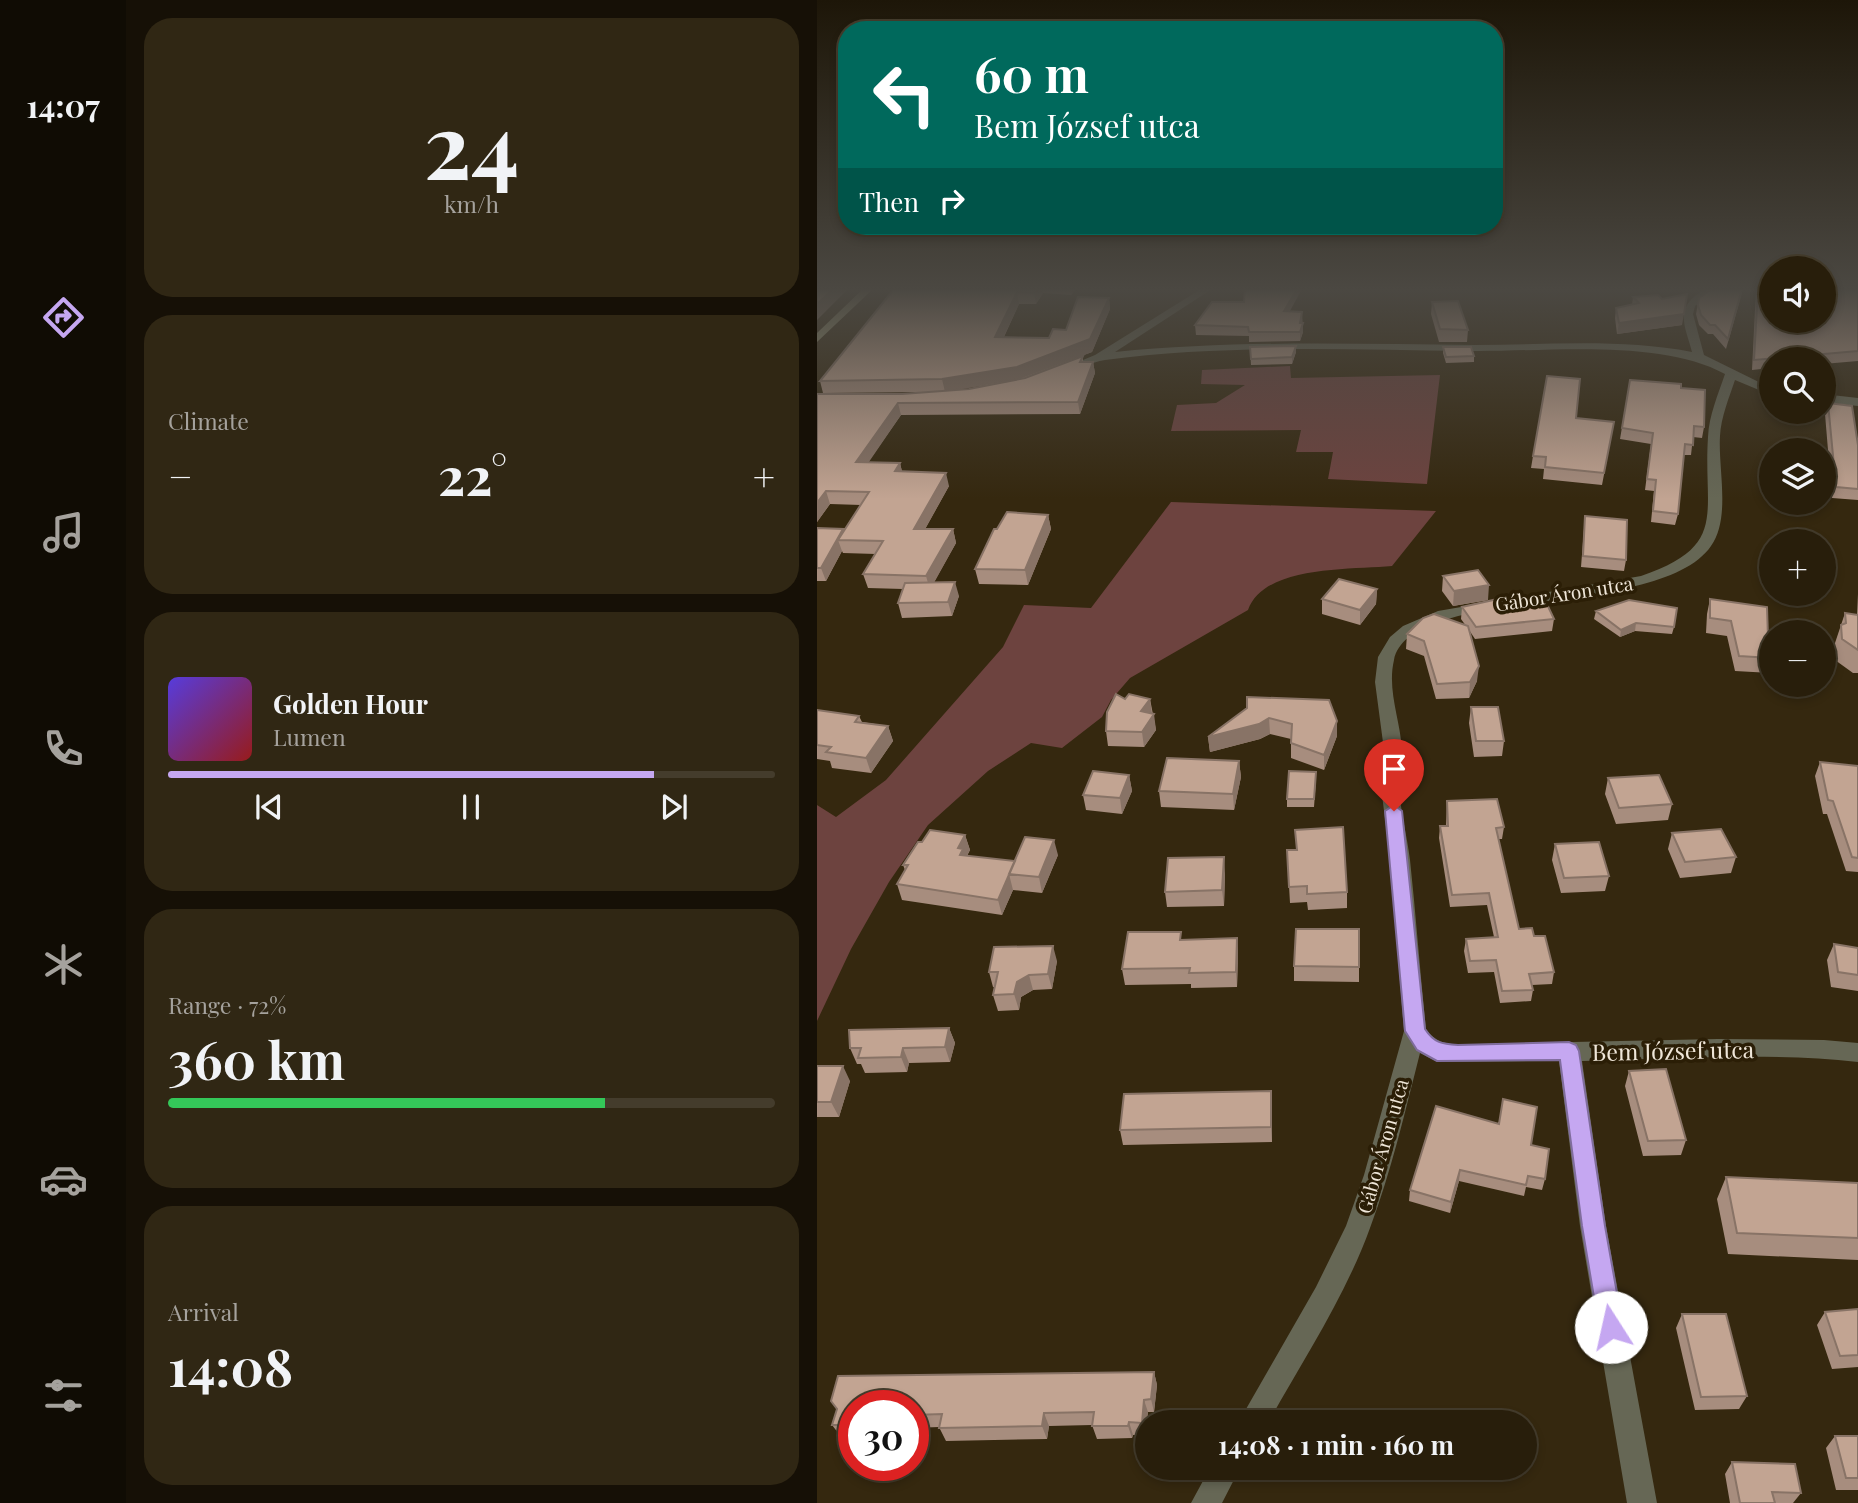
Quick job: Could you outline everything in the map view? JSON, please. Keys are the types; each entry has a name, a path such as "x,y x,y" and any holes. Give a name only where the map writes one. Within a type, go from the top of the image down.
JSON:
{"street":[{"path":"1049,376 1093,359"},
{"path":"1701,359 1759,387"},
{"name":"Gábor Áron utca","path":"1259,1410 1325,1296 1357,1230 1376,1175 1415,1031 1400,858 1390,787 1393,750 1383,682 1386,657 1396,640 1408,629 1443,614 1635,582 1660,576 1694,556 1712,536 1715,517 1714,435 1731,374"},
{"path":"1836,399 1858,402"},
{"name":"Bem József utca","path":"1415,1031 1424,1044 1437,1052 1479,1054 1718,1048 1824,1049 1858,1053"},
{"path":"1569,1051 1593,1226 1642,1503"},
{"path":"1206,1503 1219,1480"}],"shaded area":[{"path":"1290,366 1291,378 1440,375 1427,484 1328,479 1333,452 1296,452 1301,430 1171,431 1177,405 1216,403 1245,385 1201,384 1202,370"},
{"path":"1171,502 1436,511 1392,566 1310,573 1271,585 1257,595 1248,610 1130,678 1111,700 1102,717 1062,748 1031,743 988,771 928,825 889,882 851,949 817,1021 817,805 836,817 886,780 1003,647 1024,605 1091,608"}],"building":[{"path":"838,359 1037,359 1017,367 942,379 820,381"},
{"path":"1075,359 1093,362 1078,402 898,403 856,462 900,463 895,471 946,473 914,529 953,529 926,576 863,574 883,541 838,540 869,492 826,491 817,503 817,394 902,394 969,389 1025,378"},
{"path":"1547,376 1580,379 1576,418 1614,422 1604,473 1545,467 1546,457 1533,456"},
{"path":"1630,380 1681,384 1681,388 1705,390 1704,427 1694,426 1693,445 1685,444 1678,514 1653,511 1656,480 1647,479 1653,433 1622,428"},
{"path":"1836,404 1852,406 1858,445 1858,489 1836,487 1836,438 1831,438 1830,424 1836,424"},
{"path":"1007,512 1048,515 1025,570 975,569 994,529 997,529"},
{"path":"1585,516 1627,520 1626,560 1583,556"},
{"path":"817,528 843,529 821,568 817,568"},
{"path":"1478,570 1489,585 1454,591 1443,576"},
{"path":"1339,579 1377,589 1360,610 1322,599"},
{"path":"955,582 948,602 898,603 905,583"},
{"path":"1498,599 1501,604 1545,600 1554,619 1476,627 1462,607"},
{"path":"1710,599 1767,607 1767,620 1759,620 1759,657 1739,656 1731,621 1710,618"},
{"path":"1629,600 1677,608 1674,627 1636,623 1621,630 1596,611"},
{"path":"1845,613 1858,615 1858,650 1842,639 1841,625 1846,623"},
{"path":"1434,614 1468,626 1479,666 1470,682 1437,684 1424,641 1407,634 1423,618"},
{"path":"1116,694 1125,699 1129,694 1150,699 1141,711 1154,714 1142,732 1106,731 1107,712"},
{"path":"1247,697 1329,700 1337,721 1324,755 1291,743 1292,724 1269,718 1259,724 1208,737 1247,708"},
{"path":"1471,707 1498,707 1504,741 1476,741"},
{"path":"817,710 859,716 855,722 888,726 866,758 826,752 831,747 817,745"},
{"path":"1167,758 1239,761 1233,794 1159,791"},
{"path":"1820,762 1858,766 1858,858 1852,857 1833,801 1828,800"},
{"path":"1093,771 1129,775 1120,798 1083,795"},
{"path":"1289,771 1316,772 1314,799 1287,799"},
{"path":"1659,775 1672,804 1619,808 1608,778"},
{"path":"1497,799 1504,827 1496,828 1519,929 1532,928 1534,936 1545,936 1554,972 1529,974 1533,990 1502,991 1496,960 1470,961 1466,939 1498,937 1489,893 1452,895 1440,826 1448,826 1447,801"},
{"path":"1343,827 1347,892 1307,894 1307,886 1289,887 1287,850 1297,850 1295,830"},
{"path":"1721,829 1736,857 1685,862 1672,833"},
{"path":"930,830 965,835 958,848 963,849 960,855 1015,861 998,900 897,884 908,865 903,865 918,842 922,842"},
{"path":"1025,837 1054,840 1039,877 1009,874"},
{"path":"1599,842 1609,876 1564,878 1555,844"},
{"path":"1224,857 1222,890 1165,892 1168,858"},
{"path":"1296,929 1359,929 1359,967 1294,966"},
{"path":"1128,932 1181,932 1180,940 1237,938 1236,972 1189,973 1190,968 1122,969"},
{"path":"1834,944 1858,948 1858,975 1838,972"},
{"path":"1053,946 1048,974 1029,975 1017,982 1014,994 993,995 998,972 989,972 994,947"},
{"path":"949,1028 945,1047 903,1048 901,1057 858,1058 861,1048 850,1048 849,1030"},
{"path":"817,1066 843,1066 831,1102 817,1102"},
{"path":"1666,1069 1686,1140 1648,1141 1629,1071"},
{"path":"1271,1091 1271,1127 1120,1130 1124,1094"},
{"path":"1503,1099 1537,1107 1531,1145 1549,1149 1545,1179 1528,1176 1526,1185 1460,1170 1451,1202 1410,1190 1436,1106 1499,1124"},
{"path":"1726,1177 1858,1183 1858,1238 1737,1233"},
{"path":"1858,1309 1858,1355 1840,1356 1825,1312"},
{"path":"1682,1314 1726,1314 1747,1396 1701,1397"},
{"path":"1154,1372 1151,1399 1144,1400 1143,1410 1135,1410 1135,1422 1129,1422 1128,1426 1092,1426 1094,1412 1044,1413 1042,1426 939,1428 942,1414 929,1414 929,1390 838,1390 838,1425 832,1425 837,1409 831,1401 838,1376"},
{"path":"1835,1436 1858,1436 1858,1478 1846,1478"},
{"path":"1732,1462 1795,1464 1801,1493 1772,1492 1775,1503 1740,1503"}],"route":[{"path":"1394,811 1415,1031 1424,1044 1437,1052 1458,1054 1569,1051 1593,1226 1611,1327"}]}
